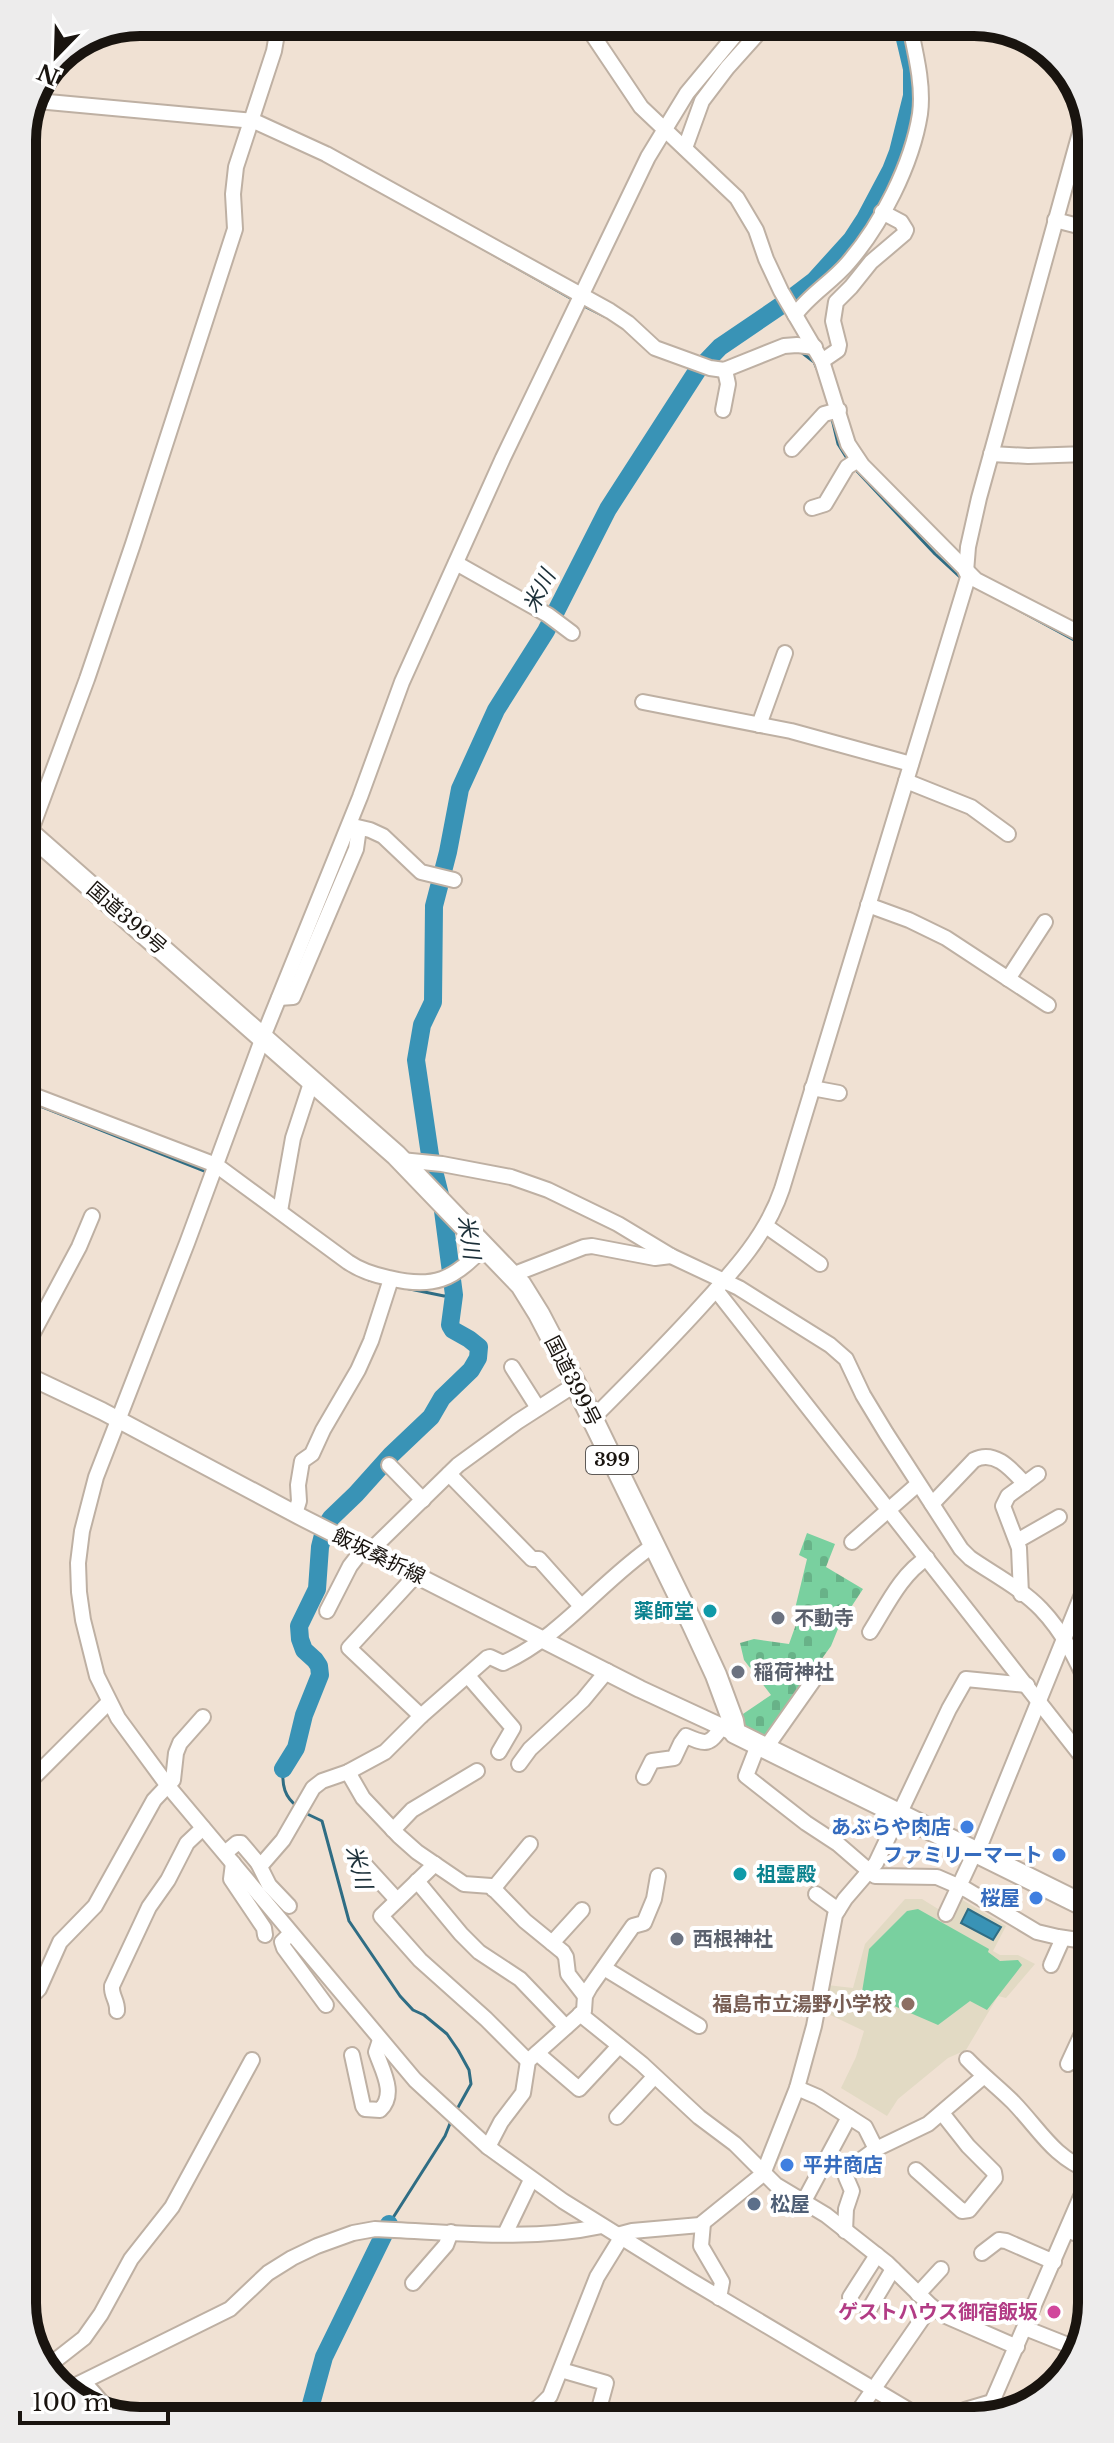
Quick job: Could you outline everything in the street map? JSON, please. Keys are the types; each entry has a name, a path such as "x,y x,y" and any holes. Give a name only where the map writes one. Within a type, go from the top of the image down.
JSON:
{"highway":[{"name":"国道399号","path":"36,838 401,1160 512,1275 539,1314 576,1384 716,1675 733,1721 728,1730"},
{"path":"728,1730 1078,1903"}],"main road":[{"name":"飯坂桑折線","path":"36,1380 120,1420 295,1514 728,1730"}],"street":[{"path":"36,807 87,679 235,229 233,194 236,167 277,36"},
{"path":"593,36 641,107 737,198 756,230 781,291 822,361 834,410 854,462 967,578 1078,633"},
{"path":"734,36 687,93 648,157 402,682 354,826 263,1037 87,1505 78,1563 79,1592 97,1676 118,1718 168,1786 290,1934 415,2080 449,2114 531,2180 602,2226 903,2407"},
{"path":"685,148 702,101 756,36"},
{"path":"794,314 848,264 872,231 903,170 920,113 919,76 912,36"},
{"path":"44,102 249,125 326,154 628,323 655,348 722,372 784,346 815,347"},
{"path":"592,1419 720,1286 766,1226 782,1189 967,578 972,521 1055,220 1078,162"},
{"path":"822,361 838,350 833,321 836,302 871,262 906,230 901,222 882,212"},
{"path":"1055,220 1078,226"},
{"path":"722,372 727,392 723,410"},
{"path":"792,449 834,410"},
{"path":"991,454 1078,454"},
{"path":"812,508 825,504 854,462"},
{"path":"456,563 572,633"},
{"path":"759,725 785,653"},
{"path":"643,702 791,731 911,764"},
{"path":"906,781 971,807 1008,834"},
{"path":"354,826 383,836 417,869 446,878"},
{"path":"868,905 946,938 1048,1005"},
{"path":"1008,979 1045,922"},
{"path":"280,1211 293,1138 312,1080"},
{"path":"812,1088 839,1093"},
{"path":"36,1097 213,1172 280,1211 359,1269 390,1284 431,1284 453,1274 484,1247"},
{"path":"401,1160 511,1177 548,1190 618,1224 720,1286 830,1345 846,1359 863,1395 961,1549 1039,1607 1064,1639 1078,1666"},
{"path":"36,1327 92,1216"},
{"path":"766,1226 820,1264"},
{"path":"512,1275 592,1246 655,1258 671,1256"},
{"path":"295,1514 302,1461 312,1454 358,1370 390,1284"},
{"path":"720,1286 888,1509 1078,1751"},
{"path":"512,1367 538,1408"},
{"path":"327,1611 350,1566 458,1465 576,1384"},
{"path":"932,1504 981,1456 1003,1463 1025,1484"},
{"path":"389,1465 423,1500"},
{"path":"449,1474 532,1559 539,1559 581,1606"},
{"path":"1021,1594 1023,1587 1017,1541 1003,1506 1008,1496 1038,1474"},
{"path":"852,1542 918,1484"},
{"path":"1017,1541 1059,1517"},
{"path":"258,1863 269,1859 313,1788 385,1752 487,1658 503,1663 542,1638 630,1561 654,1545"},
{"path":"870,1632 908,1574 927,1558"},
{"path":"417,1574 349,1648 421,1716"},
{"path":"946,1914 976,1852 1078,1605"},
{"path":"519,1764 530,1749 583,1700 607,1671"},
{"path":"820,1671 761,1747 746,1776 838,1844 869,1873 885,1877 937,1877 959,1886 1037,1932 1078,1940"},
{"path":"468,1676 513,1728 499,1752"},
{"path":"539,2407 550,2396 597,2277 619,2236 632,2231 703,2223 763,2174 797,2088 814,2026 838,1910 869,1873 966,1679 1027,1685"},
{"path":"36,1775 109,1702"},
{"path":"36,1992 60,1942 95,1906 154,1800 175,1775 176,1753 180,1743 203,1717"},
{"path":"644,1777 652,1761 678,1762 681,1743 686,1736 707,1743 728,1730"},
{"path":"393,1830 412,1810 477,1771"},
{"path":"348,1772 363,1798 393,1830 464,1884 484,1884 493,1889 552,1943 566,1957 568,1974 585,1996"},
{"path":"117,2011 112,1986 145,1915 187,1843 203,1828"},
{"path":"265,1935 264,1928 231,1879 229,1858 234,1845 241,1843 258,1863 269,1885 289,1906"},
{"path":"493,1889 530,1844"},
{"path":"435,1864 381,1916 420,1960 532,2057 579,2089 619,2046"},
{"path":"365,1865 397,1900"},
{"path":"488,2147 501,2122 523,2093 532,2057 584,2011 585,1996 604,1968 633,1926 644,1923 654,1899 658,1876"},
{"path":"417,1881 479,1952 520,1979 566,2027"},
{"path":"816,1894 838,1910"},
{"path":"552,1943 582,1910"},
{"path":"290,1934 282,1942 284,1948 326,2005"},
{"path":"1051,1965 1063,1938"},
{"path":"604,1968 699,2026"},
{"path":"580,2014 735,2144 776,2185 826,2215 877,2255 931,2306 946,2316 1017,2347"},
{"path":"352,2055 363,2106 365,2109 380,2110 386,2104 388,2081 376,2052 380,2040"},
{"path":"1068,2064 1078,2042"},
{"path":"967,2059 1012,2102 1058,2154 1078,2165"},
{"path":"54,2361 84,2338 131,2259 172,2207 252,2060"},
{"path":"617,2117 654,2077"},
{"path":"845,2231 846,2209 852,2191 846,2177 847,2170 876,2149 928,2124 983,2077"},
{"path":"797,2088 818,2097 865,2127 876,2149"},
{"path":"916,2170 962,2211 969,2210 995,2178 994,2172 942,2113"},
{"path":"804,2201 849,2117"},
{"path":"505,2234 531,2180"},
{"path":"994,2404 1078,2203"},
{"path":"703,2223 701,2246 722,2282 719,2298"},
{"path":"77,2385 230,2309 268,2273 292,2258 341,2237 375,2229 505,2234 574,2232 602,2226"},
{"path":"1067,2230 1078,2234"},
{"path":"413,2283 446,2245 451,2232"},
{"path":"982,2253 999,2240 1054,2262"},
{"path":"850,2297 877,2255"},
{"path":"868,2311 893,2269"},
{"path":"918,2294 941,2269"},
{"path":"862,2407 931,2306"},
{"path":"1025,2328 1068,2345"},
{"path":"561,2370 606,2383 600,2405"},
{"path":"84,2382 97,2397"}],"shaded area":[{"name":"福島市立湯野小学校","path":"905,1899 922,1899 951,1917 961,1899 1006,1926 993,1951 1000,1955 1018,1955 1035,1964 1006,1998 998,1996 966,2050 948,2058 898,2099 887,2116 841,2088 864,2031 822,2011 827,1985 853,1988 865,1944"}],"green space":[{"path":"807,1533 835,1544 826,1567 863,1589 840,1624 831,1646 765,1738 745,1733 737,1718 771,1695 744,1660 740,1643 754,1639 789,1644 799,1616 794,1613 807,1559 799,1555"},
{"path":"918,1909 989,1949 988,1952 1000,1961 1018,1960 1022,1965 987,2010 970,2001 938,2025 862,1992 869,1949 907,1911"}],"water":[{"path":"968,1909 1001,1927 993,1940 961,1923"}],"waterway":[{"name":"米川","path":"283,1769 296,1748 304,1715 320,1675 319,1666 304,1650 299,1626 317,1589 325,1527 391,1455 431,1417 442,1398 471,1370 478,1358 479,1347 450,1325 454,1295 442,1203 430,1155 416,1060 422,1025 433,1002 434,906 460,789 496,710 546,631 608,509 697,371 720,347 814,281 852,239 865,219 898,152 912,96 912,69 904,36"},
{"path":"450,230 572,299"},
{"path":"582,305 604,316"},
{"path":"801,352 814,362 817,369"},
{"path":"832,419 838,444 848,460"},
{"path":"855,469 961,578"},
{"path":"1002,601 1078,642"},
{"path":"36,1104 207,1172"},
{"path":"369,1280 385,1284"},
{"path":"400,1287 444,1296 454,1295"},
{"name":"米川","path":"283,1769 285,1790 298,1807"},
{"name":"米川","path":"303,1812 322,1821 349,1921 400,1996 413,2010 447,2034 469,2070 471,2084 456,2111"},
{"name":"米川","path":"389,2224 445,2136 451,2121"},
{"name":"米川","path":"310,2407 324,2357 389,2224"}],"place":[{"name":"薬師堂","path":"710,1611"},
{"name":"不動寺","path":"778,1618"},
{"name":"稲荷神社","path":"738,1672"},
{"name":"あぶらや肉店","path":"967,1827"},
{"name":"ファミリーマート","path":"1059,1855"},
{"name":"祖霊殿","path":"740,1874"},
{"name":"桜屋","path":"1036,1898"},
{"name":"西根神社","path":"677,1939"},
{"name":"福島市立湯野小学校","path":"908,2004"},
{"name":"平井商店","path":"787,2165"},
{"name":"松屋","path":"754,2204"},
{"name":"ゲストハウス御宿飯坂","path":"1054,2312"}]}
